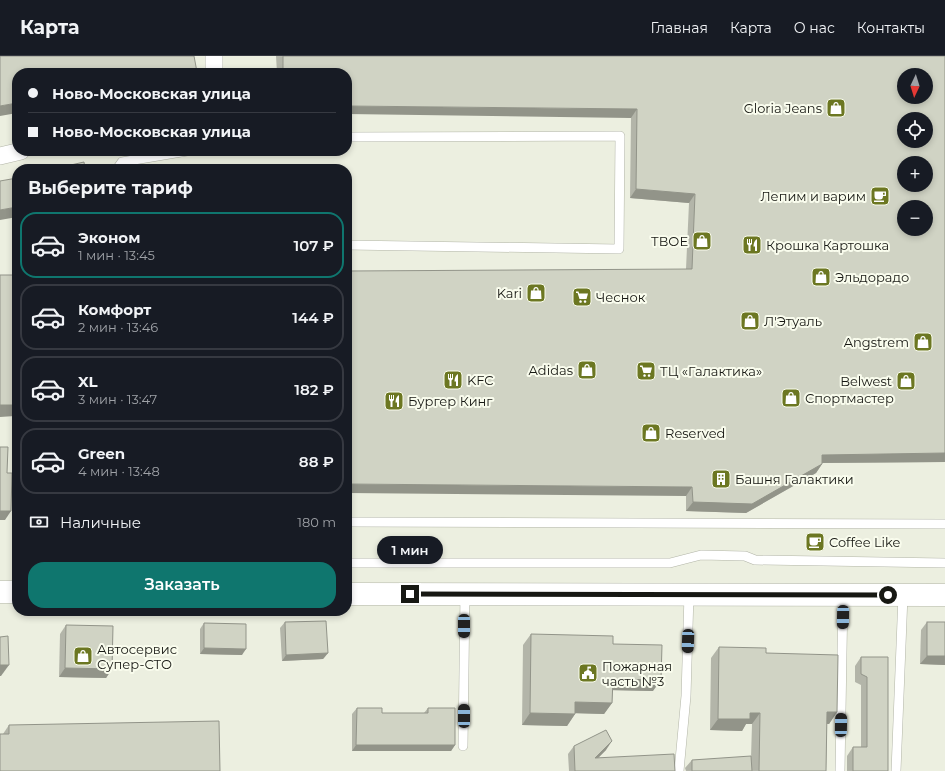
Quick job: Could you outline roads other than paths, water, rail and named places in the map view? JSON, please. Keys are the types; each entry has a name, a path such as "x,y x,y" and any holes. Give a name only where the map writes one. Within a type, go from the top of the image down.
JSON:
{"street":[{"path":"214,56 214,68"},
{"path":"0,156 12,153"},
{"path":"0,592 12,592"},
{"path":"352,594 945,595"}],"lane":[{"path":"352,137 620,136 619,249 352,245"},
{"path":"121,164 122,162 157,156"},
{"path":"352,522 945,524"},
{"path":"352,563 670,563 701,555 744,556 755,560 945,563"},
{"path":"463,746 465,593"},
{"path":"679,771 686,696 690,594"},
{"path":"840,771 843,594"},
{"path":"896,771 903,595"}],"place":[{"name":"Gloria Jeans","path":"836,108"},
{"name":"Лепим и варим","path":"880,196"},
{"name":"ТВОЕ","path":"702,241"},
{"name":"Крошка Картошка","path":"752,245"},
{"name":"Эльдорадо","path":"821,277"},
{"name":"Kari","path":"536,293"},
{"name":"Чеснок","path":"582,297"},
{"name":"Л'Этуаль","path":"750,321"},
{"name":"Angstrem","path":"923,342"},
{"name":"Adidas","path":"587,370"},
{"name":"ТЦ «Галактика»","path":"646,371"},
{"name":"KFC","path":"453,380"},
{"name":"Belwest","path":"906,381"},
{"name":"Спортмастер","path":"791,398"},
{"name":"Бургер Кинг","path":"394,401"},
{"name":"Reserved","path":"651,433"},
{"name":"Башня Галактики","path":"721,479"},
{"name":"Coffee Like","path":"815,542"},
{"name":"Автосервис Супер-СТО","path":"83,656"},
{"name":"Пожарная часть №3","path":"588,673"}]}
